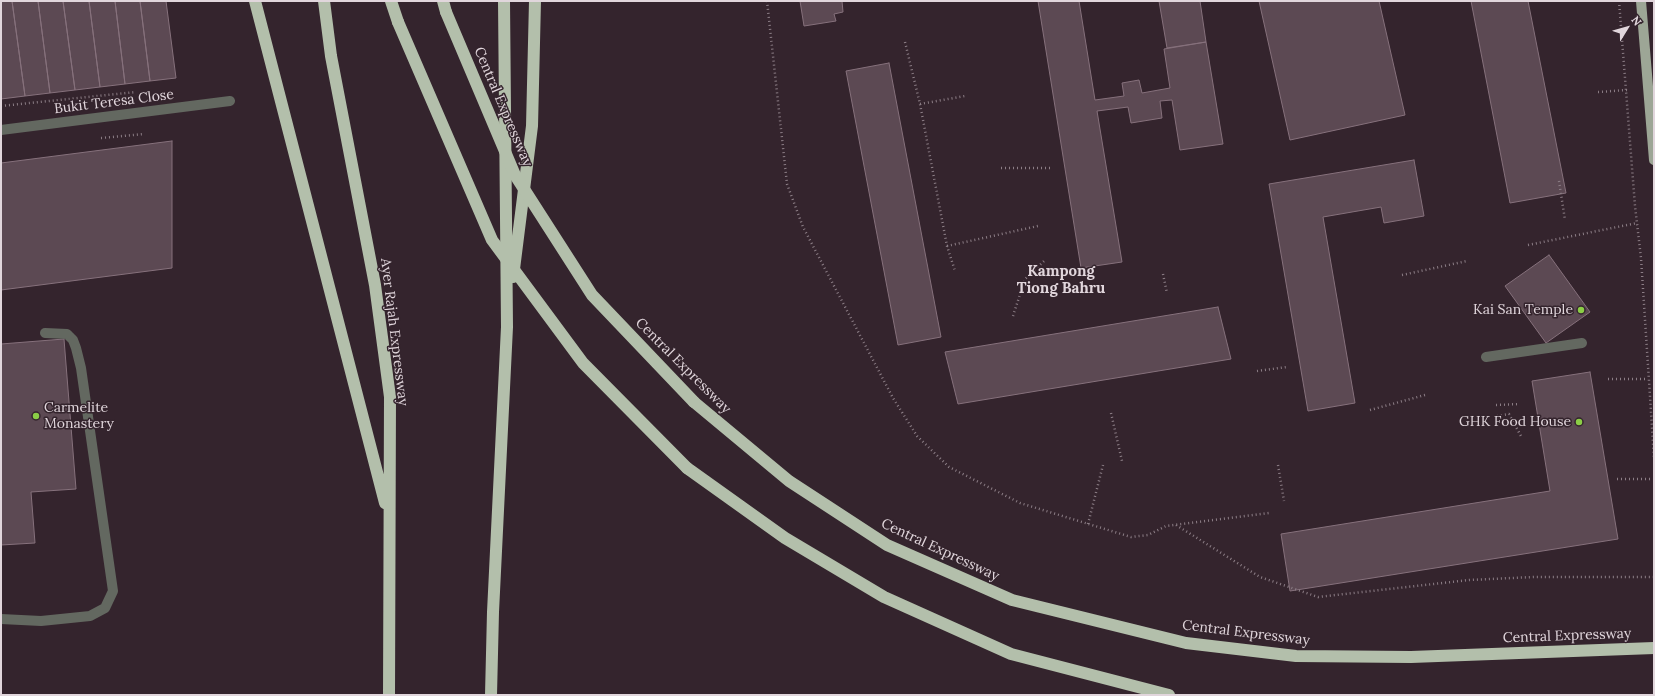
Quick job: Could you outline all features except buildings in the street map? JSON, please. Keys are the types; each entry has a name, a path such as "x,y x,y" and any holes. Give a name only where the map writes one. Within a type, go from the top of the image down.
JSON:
{"highway":[{"path":"255,1 389,520"},
{"name":"Ayer Rajah Expressway","path":"324,1 331,56 375,286 389,390 389,695"},
{"path":"391,1 398,22 492,240 583,363 687,468 785,538 884,597 1011,654 1169,695"},
{"path":"491,695 493,612 507,328 504,1"},
{"path":"507,328 532,126 535,1"},
{"name":"Central Expressway","path":"444,6 515,174 592,295 694,402 789,481 887,545 1012,600 1186,643 1296,656 1411,657 1654,648"}],"main road":[{"path":"1640,1 1654,160"}],"lane":[{"name":"Bukit Teresa Close","path":"1,130 230,101"},
{"path":"1,619 41,621 90,616 105,608 113,591 81,368 76,348 73,340 67,334 45,334"},
{"path":"1486,357 1582,343"}],"path":[{"path":"767,1 786,184 803,227 893,398 917,436 949,467 1020,503 1131,537 1148,535 1166,526 1268,513"},
{"path":"1619,1 1640,258 1654,458"},
{"path":"905,42 920,104 947,246 955,271"},
{"path":"1598,92 1627,90"},
{"path":"1,106 136,92"},
{"path":"920,104 965,96"},
{"path":"1001,168 1050,168"},
{"path":"1559,181 1566,220"},
{"path":"1528,245 1637,223"},
{"path":"947,246 1038,226"},
{"path":"1013,316 1025,279 1044,261"},
{"path":"1402,275 1467,261"},
{"path":"1162,274 1167,294"},
{"path":"1257,371 1287,367"},
{"path":"1608,379 1648,379"},
{"path":"1370,410 1425,395"},
{"path":"1496,405 1520,404"},
{"path":"1111,413 1122,461"},
{"path":"1497,416 1509,414 1522,438"},
{"path":"1088,524 1103,465"},
{"path":"1278,465 1284,501"},
{"path":"1617,479 1654,479"},
{"path":"1175,525 1260,578 1318,597 1477,580 1532,577 1654,577"}],"place":[{"name":"Kai San Temple","path":"1581,310"},
{"name":"Carmelite Monastery","path":"36,416"},
{"name":"GHK Food House","path":"1579,422"}],"district":[{"name":"Kampong Tiong Bahru","path":"1061,280"}]}
